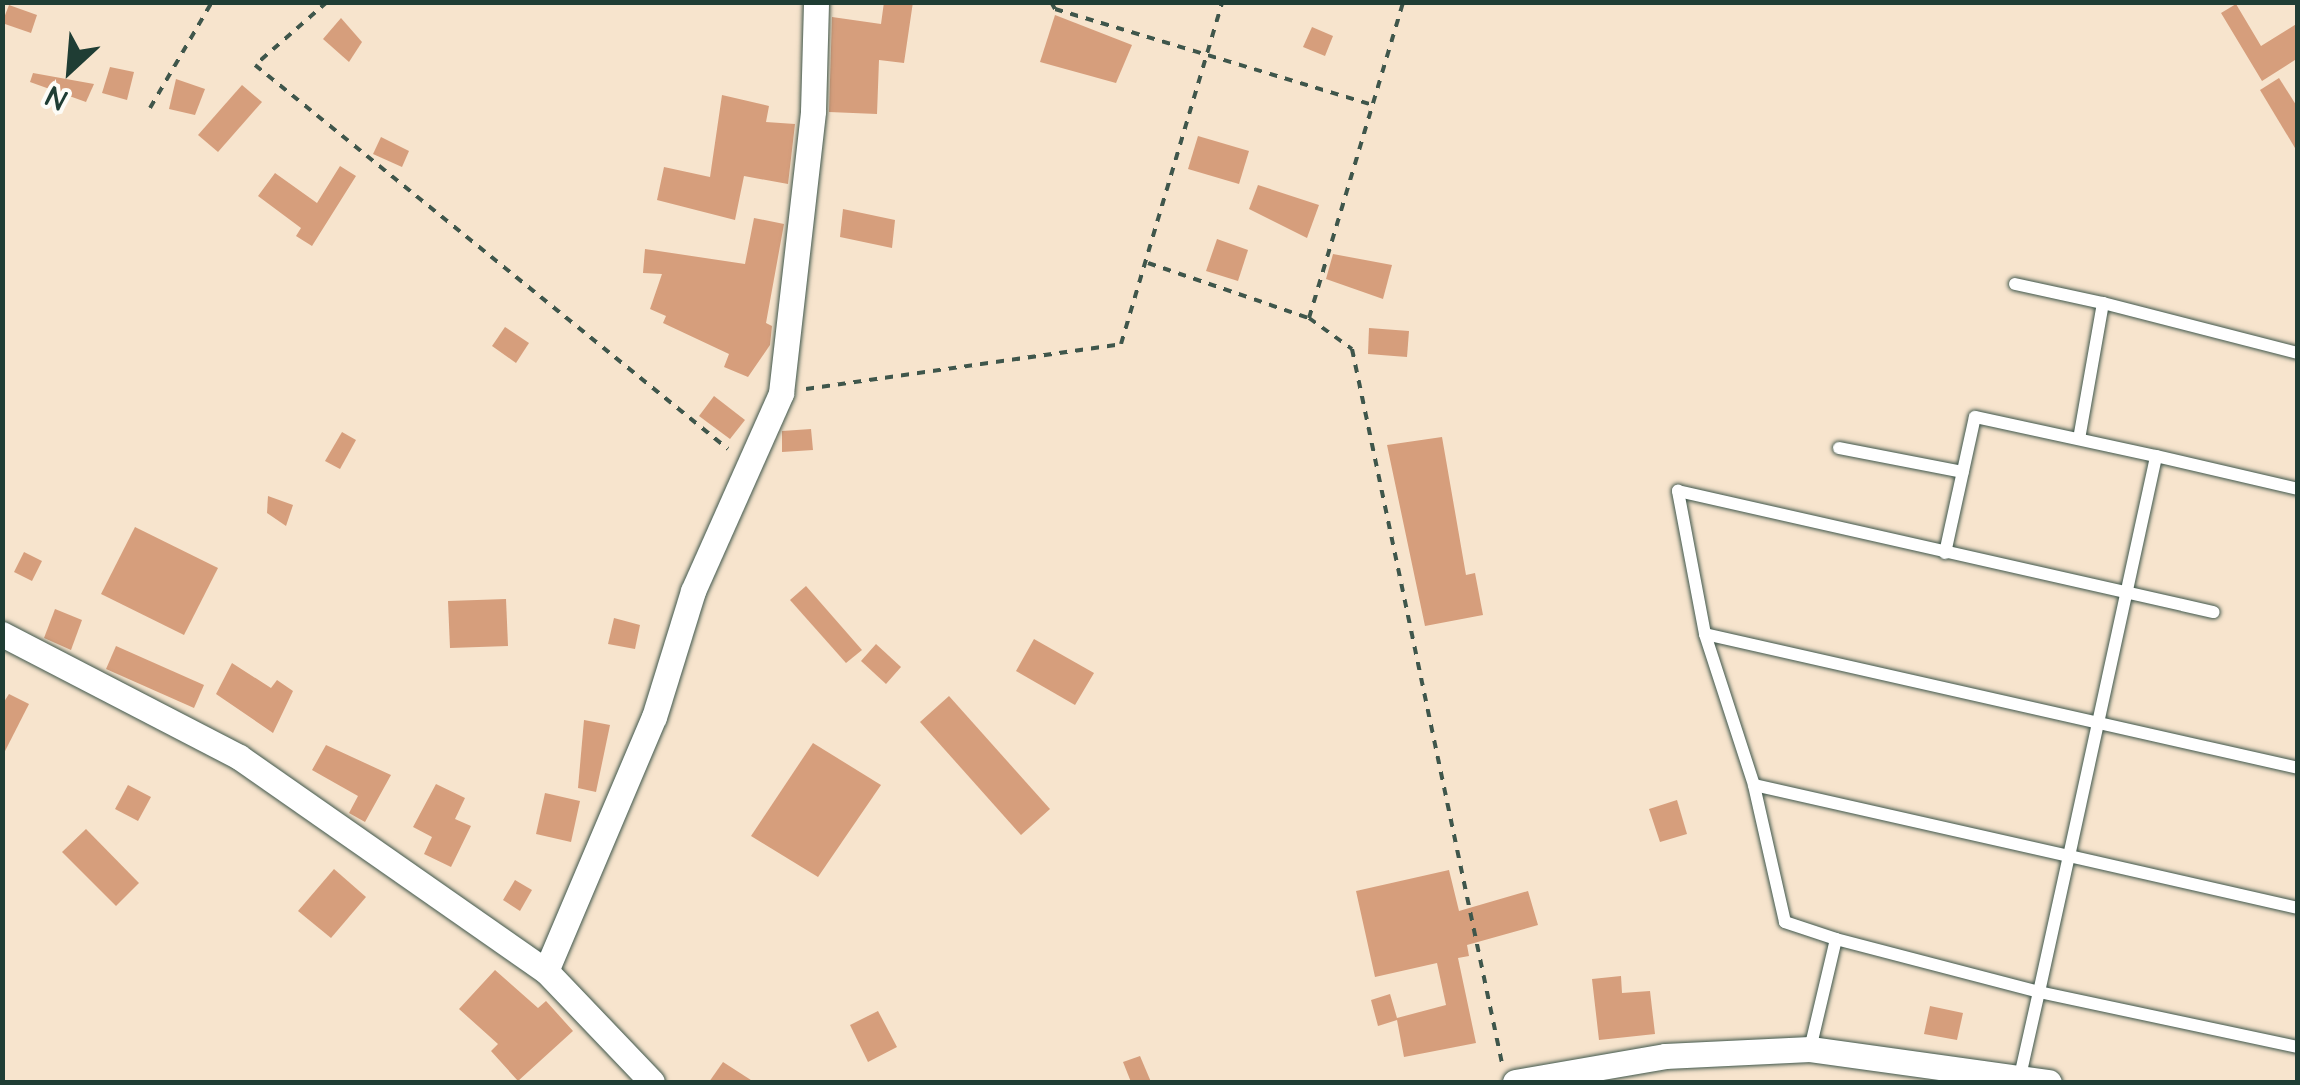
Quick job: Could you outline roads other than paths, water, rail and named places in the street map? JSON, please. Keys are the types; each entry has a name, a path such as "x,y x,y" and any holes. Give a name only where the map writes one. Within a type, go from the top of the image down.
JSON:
{"street":[{"path":"546,971 654,717 693,591 781,393 813,111 816,2"},
{"path":"2,634 240,757 546,971 652,1082"},
{"path":"1509,1074 1665,1056 1810,1049 2049,1082"}],"lane":[{"path":"2015,284 2298,353"},
{"path":"2079,439 2103,303"},
{"path":"1945,553 1976,417 2298,489"},
{"path":"1840,448 1963,472"},
{"path":"2020,1076 2156,456"},
{"path":"2213,612 1678,491 1706,634 1754,785 1785,922 2038,992 2298,1047"},
{"path":"1706,634 2298,768"},
{"path":"1754,785 2298,908"},
{"path":"1810,1049 1836,939"}]}
